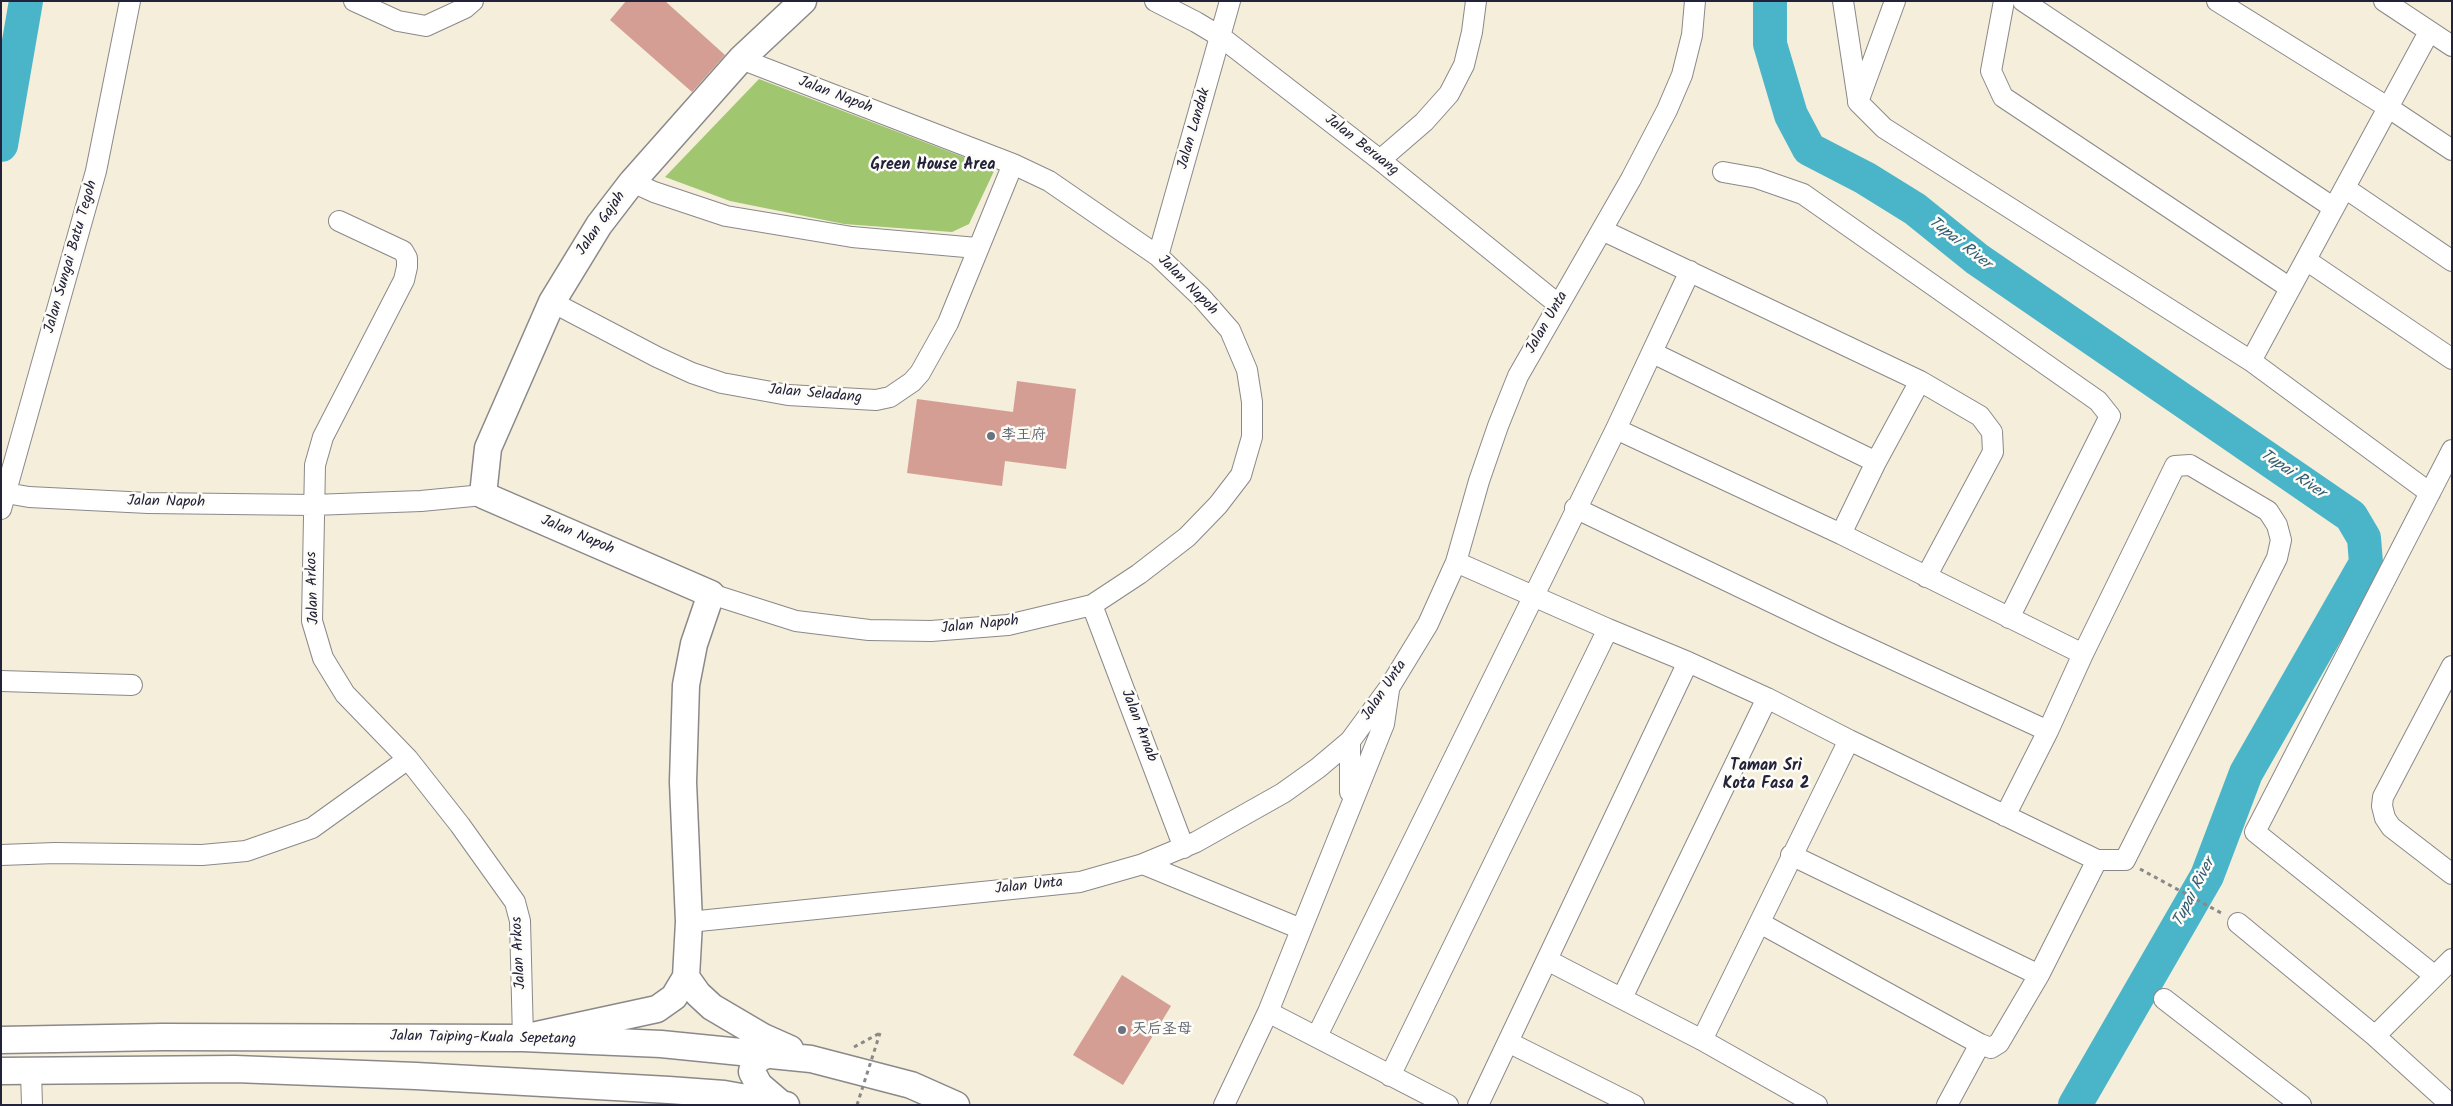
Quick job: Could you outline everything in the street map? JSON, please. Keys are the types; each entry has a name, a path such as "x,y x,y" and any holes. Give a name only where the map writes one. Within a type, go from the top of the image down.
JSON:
{"main road":[{"name":"Jalan Gajah","path":"483,495 488,448 552,302 599,225 632,182 742,59 803,1"},
{"name":"Jalan Napoh","path":"483,495 711,594"},
{"path":"523,1038 657,1009 674,997 686,977 689,922 684,782 686,685 694,644 711,594"},
{"path":"686,977 698,994 712,1008 763,1037 811,1058"},
{"name":"Jalan Taiping-Kuala Sepetang","path":"1,1040 162,1037 523,1038 661,1044 811,1058 911,1085 956,1105"},
{"path":"768,1054 758,1060 753,1066 752,1072 759,1085 783,1104"},
{"path":"1,1071 235,1069 416,1076 724,1094 783,1104"}],"street":[{"name":"Jalan Sungai Batu Tegoh","path":"4,501 96,171 130,1"},
{"path":"354,1 413,26 426,26 465,8 473,1"},
{"name":"Jalan Beruang","path":"1155,1 1221,37 1380,160 1559,305"},
{"name":"Jalan Landak","path":"1158,256 1230,1"},
{"path":"1380,160 1424,122 1449,94 1464,65 1472,32 1476,1"},
{"name":"Jalan Unta","path":"689,922 1080,882 1143,864 1184,848 1283,793 1350,742 1389,688 1428,624 1456,562 1498,426 1518,376 1602,230 1667,110 1682,75 1692,35 1694,1"},
{"path":"1843,1 1858,102 1884,128 2251,361 2430,493"},
{"path":"1858,102 1895,1"},
{"path":"2004,1 1991,71 1995,84 2003,97 2290,288"},
{"path":"2023,1 2334,208"},
{"path":"2217,1 2389,108 2452,150"},
{"path":"2384,1 2452,46"},
{"path":"2251,361 2429,32"},
{"name":"Jalan Napoh","path":"711,594 796,620 869,630 931,631 1008,625 1092,605 1140,574 1187,538 1218,505 1240,475 1252,437 1252,402 1246,370 1230,330 1202,297 1158,256 1049,181 1013,164 742,59"},
{"name":"Jalan Seladang","path":"552,302 657,357 692,373 722,383 788,395 876,400 890,397 902,390 920,373 948,324 977,248 1013,164"},
{"path":"1723,172 1757,178 1803,194 2098,401 2110,416 2009,618"},
{"path":"632,182 654,192 726,216 852,237 977,248"},
{"path":"2345,188 2452,261"},
{"name":"Jalan Arkos","path":"339,221 403,251 407,258 407,268 404,280 324,436 315,465 312,621 323,658 345,694 408,759 460,825 515,902 520,921 523,1038"},
{"path":"1602,230 1920,382 1980,416 1992,432 1993,452 1926,577"},
{"path":"2306,260 2452,359"},
{"path":"1318,1036 1575,508 1653,353 1690,271"},
{"path":"1653,353 1876,462"},
{"path":"1841,534 1876,462 1920,382"},
{"path":"1616,429 1841,534 2083,654"},
{"path":"2434,976 2255,832 2452,450"},
{"path":"1456,562 1767,698 1849,740 2005,816 2097,860 2124,860 2278,558 2281,540 2277,525 2268,511 2190,465 2175,466 2005,816"},
{"name":"Jalan Napoh","path":"4,501 29,497 148,503 313,505 421,501 483,495"},
{"path":"1575,508 1836,633 2048,730"},
{"name":"Jalan Arnab","path":"1092,605 1184,848"},
{"path":"1390,1076 1608,630"},
{"path":"1478,1105 1688,662"},
{"path":"2452,666 2384,797 2382,806 2385,818 2391,827 2452,874"},
{"path":"1,681 132,685"},
{"path":"1224,1105 1268,1012 1384,724 1389,688"},
{"path":"1622,998 1767,698"},
{"path":"1702,1040 1849,740"},
{"path":"1349,809 1352,765 1350,742"},
{"path":"1,855 55,853 202,855 246,850 312,828 408,759"},
{"path":"1791,856 2039,975"},
{"path":"1760,923 1980,1044 1991,1048 1999,1042 2039,975 2097,860"},
{"path":"1143,864 1301,929"},
{"path":"2230,919 2375,1036 2438,1100"},
{"path":"2375,1036 2452,959"},
{"path":"1546,960 1702,1040 1817,1105"},
{"path":"2164,999 2294,1103"},
{"path":"1268,1012 1318,1036 1390,1076 1448,1105"},
{"path":"1508,1042 1634,1105"},
{"path":"1947,1105 1980,1044"},
{"path":"31,1072 32,1105"}],"path":[{"path":"2159,880 2230,919"},
{"path":"857,1105 880,1033"}],"green space":[{"path":"759,79 995,169 969,224 952,232 844,224 730,201 665,177"}],"building":[{"path":"626,1 665,1 725,55 692,92 610,20"},
{"name":"李王府","path":"1017,381 1076,389 1066,469 1005,461 1002,486 907,473 917,399 1013,412"},
{"name":"天后圣母","path":"1122,975 1171,1006 1123,1085 1073,1055"}],"waterway":[{"path":"1,145 26,1"},
{"name":"Tupai River","path":"1770,1 1770,44 1791,115 1809,149 1865,178 1915,209 1977,259 2351,516 2364,538 2366,563 2246,773 2207,876 2075,1105"}],"place":[{"name":"李王府","path":"991,436"},
{"name":"天后圣母","path":"1122,1030"}],"district":[{"name":"Green House Area","path":"933,166"},
{"name":"Taman Sri Kota Fasa 2","path":"1766,776"}]}
